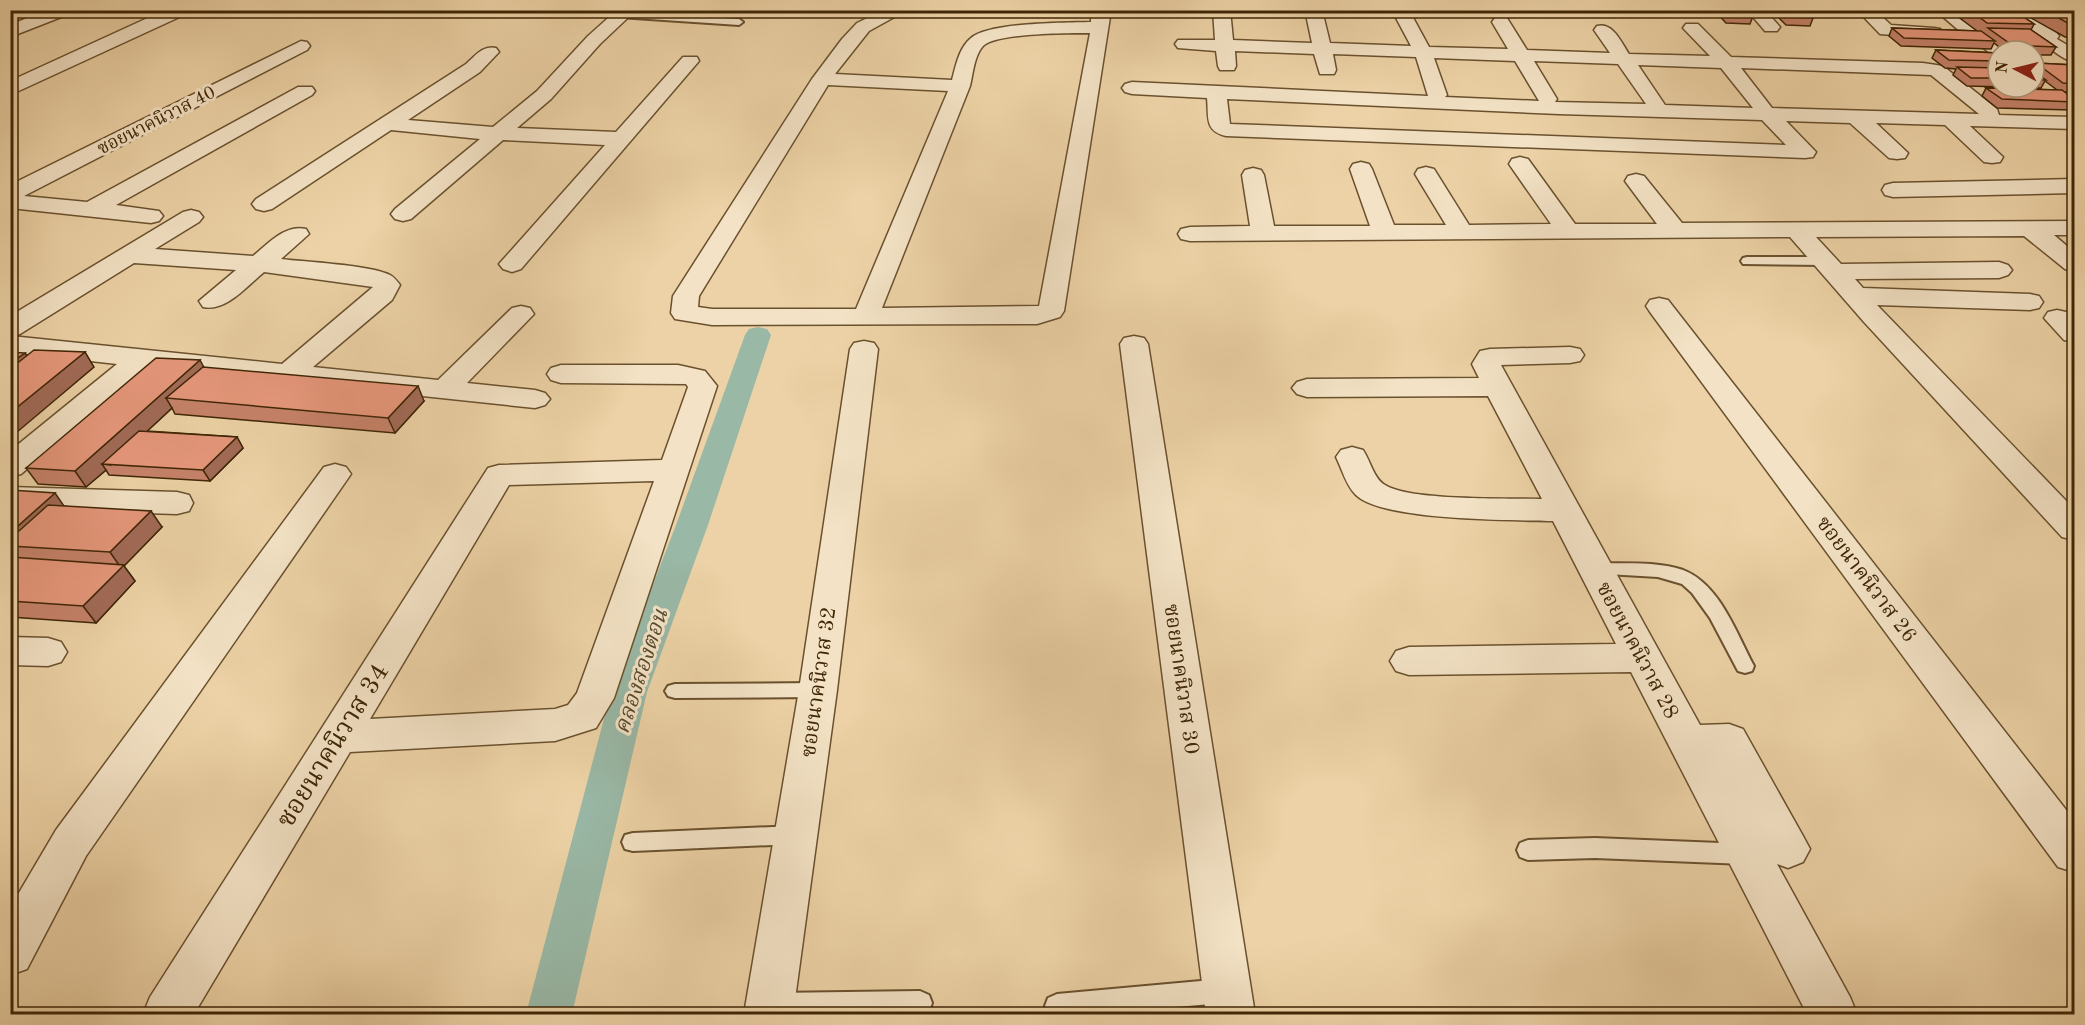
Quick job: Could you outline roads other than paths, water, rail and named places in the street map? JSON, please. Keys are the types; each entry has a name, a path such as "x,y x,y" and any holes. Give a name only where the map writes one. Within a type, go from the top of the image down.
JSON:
{"street":[{"path":"15,28 63,10"},
{"path":"10,89 180,10"},
{"path":"899,10 863,27 848,43 822,79 686,297 684,313 865,333 1037,316 1051,311 1098,19"},
{"path":"1221,10 1225,45 1220,127 1226,130 1805,152 1724,60 1692,28"},
{"path":"1312,10 1331,90"},
{"path":"1755,10 1772,27"},
{"path":"1845,10 1904,62 1936,70 1968,95 1995,105"},
{"path":"1864,10 1890,31 1975,35 1943,10"},
{"path":"2013,10 2074,57"},
{"path":"403,214 544,95 594,40 625,13"},
{"path":"1404,16 1423,52 1437,95"},
{"name":"ซอยนาคนิวาส 32","path":"768,1010 818,690 865,333 960,86 972,49 981,39 1098,19"},
{"path":"1501,22 1547,99"},
{"path":"1603,30 1656,104"},
{"path":"1185,44 1825,64 1904,62 1954,57"},
{"name":"ซอยนาคนิวาส 40","path":"10,194 301,46"},
{"path":"264,204 473,69 490,52"},
{"path":"512,264 690,61"},
{"path":"1825,64 1877,111"},
{"path":"822,79 960,86"},
{"path":"1132,88 1223,89 1559,108 1766,110 1855,116 2074,123"},
{"path":"90,210 304,91"},
{"path":"1855,116 1896,153"},
{"path":"1950,119 1992,157"},
{"path":"388,124 498,134 621,139"},
{"path":"1520,164 1568,231"},
{"path":"1361,169 1385,233"},
{"path":"1426,174 1462,232"},
{"path":"1253,175 1263,234"},
{"path":"1636,181 1675,231"},
{"path":"1893,190 2074,186"},
{"path":"1987,188 2040,230 2074,264"},
{"path":"10,201 151,216"},
{"path":"10,328 191,217"},
{"path":"1190,234 2074,228"},
{"path":"1856,296 2030,302 1958,229"},
{"path":"1798,231 2074,529"},
{"path":"213,300 297,234"},
{"path":"129,255 258,264 368,277 387,285 383,294 289,373"},
{"path":"1829,266 1999,270"},
{"name":"ซอยนาคนิวาส 26","path":"1659,306 2074,853"},
{"path":"445,389 521,314"},
{"path":"10,344 535,399"},
{"name":"ซอยนาคนิวาส 30","path":"1134,344 1229,1003"},
{"name":"ซอยนาคนิวาส 28","path":"1570,355 1490,357 1486,363 1833,1014"},
{"path":"10,467 140,359"},
{"path":"336,738 555,725 582,717 595,698 703,386 696,377 678,374 561,374"},
{"path":"1306,388 1498,387"},
{"path":"1353,457 1366,487 1376,495 1427,506 1564,511"},
{"name":"ซอยนาคนิวาส 34","path":"167,1014 499,476 675,470"},
{"path":"10,953 70,843 335,474"},
{"path":"10,498 177,503"},
{"path":"10,651 48,652"},
{"path":"1409,661 1642,658"},
{"path":"1688,741 1729,740 1788,849"}],"lane":[{"path":"625,13 738,22"},
{"path":"1747,261 1829,266"},
{"path":"1595,569 1668,573 1692,582 1704,594 1745,666"},
{"path":"675,691 818,690"},
{"path":"633,842 795,836"},
{"path":"1528,850 1595,848 1749,854"},
{"path":"768,1010 920,1003"},
{"path":"1057,1006 1229,1003"}],"waterway":[{"name":"คลองสองตอน","path":"549,1014 629,692 692,525 758,335"}]}
